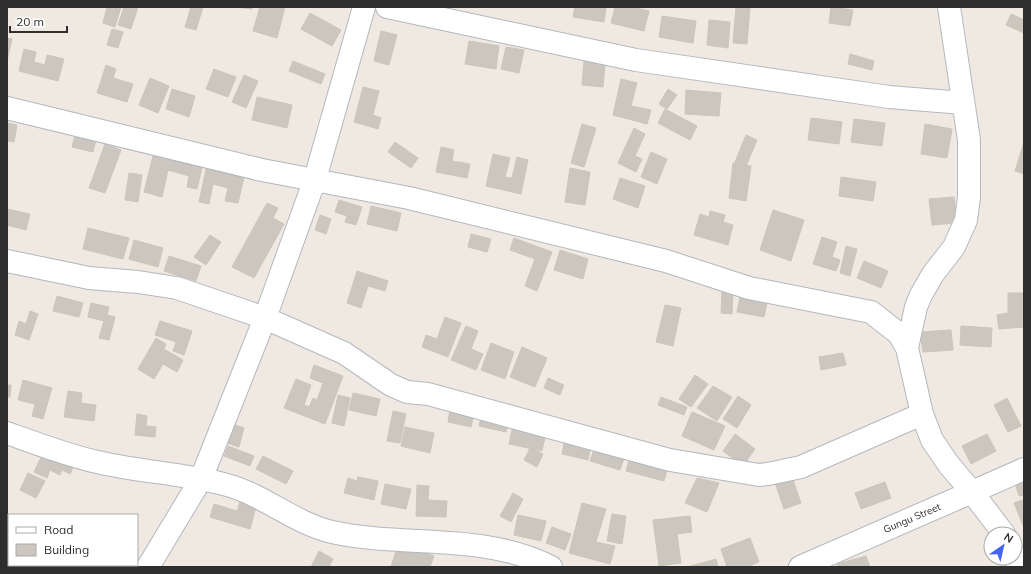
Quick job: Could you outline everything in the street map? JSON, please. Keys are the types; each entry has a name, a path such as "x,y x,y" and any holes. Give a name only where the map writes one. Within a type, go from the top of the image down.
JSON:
{"street":[{"path":"148,567 201,479 265,318 315,179 364,7"},
{"path":"387,7 636,60 889,97 963,103"},
{"path":"907,348 916,307 933,274 954,247 966,220 969,197 969,140 949,7"},
{"path":"7,108 262,170 410,198 666,261 749,288 870,312 899,334 907,348 922,414 932,440 949,465 998,526"},
{"path":"7,261 89,278 138,282 176,288 265,318 344,353 391,385 407,392 428,394 670,460 759,475 801,467 922,414"},
{"path":"7,433 54,450 94,461 228,485 258,497 312,525 330,531 359,537 392,541 479,546 514,553 551,567"},
{"name":"Gungu Street","path":"800,567 1024,469"}],"building":[{"path":"107,7 121,7 115,27 103,23"},
{"path":"124,7 138,7 131,29 118,25"},
{"path":"191,7 203,7 196,30 185,27"},
{"path":"235,7 252,7 252,9"},
{"path":"260,7 285,7 277,38 253,31"},
{"path":"575,7 606,7 604,22 573,17"},
{"path":"615,7 632,7 649,11 644,31 611,23"},
{"path":"736,7 750,7 747,44 733,43"},
{"path":"831,7 853,10 850,26 829,23"},
{"path":"310,13 341,30 332,46 301,29"},
{"path":"1011,14 1024,20 1024,33 1006,25"},
{"path":"662,16 696,21 693,43 659,37"},
{"path":"709,20 730,22 728,48 707,45"},
{"path":"112,29 123,32 118,48 107,45"},
{"path":"381,31 397,35 389,65 374,61"},
{"path":"7,38 12,39 7,61"},
{"path":"469,41 499,46 496,69 465,64"},
{"path":"506,47 524,50 519,73 501,69"},
{"path":"24,49 36,52 34,62 45,65 47,55 64,59 58,81 19,71"},
{"path":"850,54 874,61 872,70 848,64"},
{"path":"293,61 325,74 321,84 289,71"},
{"path":"584,61 605,63 603,87 582,85"},
{"path":"106,65 116,69 113,78 133,84 127,102 97,93"},
{"path":"214,69 236,77 228,97 206,89"},
{"path":"244,75 258,81 246,108 232,102"},
{"path":"150,78 169,86 158,113 139,105"},
{"path":"621,79 637,83 631,106 651,110 647,124 613,115"},
{"path":"363,87 379,91 373,115 381,118 378,129 354,122"},
{"path":"172,89 195,96 189,117 166,109"},
{"path":"668,89 677,95 667,109 659,104"},
{"path":"686,90 721,93 719,116 685,114"},
{"path":"257,97 292,105 287,128 252,120"},
{"path":"665,109 697,126 690,140 658,123"},
{"path":"811,118 842,122 839,144 808,140"},
{"path":"854,119 885,123 882,146 851,142"},
{"path":"7,123 17,125 14,142 7,141"},
{"path":"582,124 596,128 584,167 571,163"},
{"path":"925,124 952,129 947,158 921,154"},
{"path":"634,128 645,134 635,156 642,159 636,172 618,163"},
{"path":"75,135 96,140 93,152 72,147"},
{"path":"746,135 757,140 744,171 733,167"},
{"path":"395,142 418,158 411,168 388,152"},
{"path":"1024,142 1024,174 1015,171"},
{"path":"105,144 121,150 105,193 89,188"},
{"path":"441,147 454,150 452,161 470,164 467,178 436,172"},
{"path":"154,152 203,164 197,189 187,187 189,176 168,170 162,197 144,192"},
{"path":"651,152 667,159 657,184 641,177"},
{"path":"493,154 510,158 505,177 512,178 517,157 528,160 521,194 486,186"},
{"path":"733,163 751,166 746,201 729,198"},
{"path":"207,165 245,173 238,203 225,201 228,188 213,184 209,204 199,202"},
{"path":"570,168 590,172 585,205 565,202"},
{"path":"129,173 142,175 138,202 125,200"},
{"path":"841,177 876,182 873,201 839,196"},
{"path":"620,178 645,186 638,208 613,199"},
{"path":"954,197 957,223 932,225 929,199"},
{"path":"339,200 362,207 356,225 345,222 347,216 335,212"},
{"path":"267,203 278,208 273,218 284,224 254,278 232,267"},
{"path":"371,206 401,213 397,231 367,224"},
{"path":"7,209 30,214 26,230 7,225"},
{"path":"773,210 804,220 791,261 760,250"},
{"path":"710,211 725,215 723,222 733,225 728,245 694,235 700,214 709,217"},
{"path":"320,215 331,219 326,234 315,230"},
{"path":"88,228 129,238 123,259 83,249"},
{"path":"471,234 491,239 487,252 468,247"},
{"path":"210,235 221,242 206,265 194,257"},
{"path":"822,237 837,242 832,257 840,260 836,271 813,264"},
{"path":"514,238 552,252 537,291 525,286 535,259 510,250"},
{"path":"134,240 163,248 158,267 129,259"},
{"path":"846,246 857,249 850,276 840,273"},
{"path":"560,250 588,259 583,279 554,270"},
{"path":"169,256 201,266 196,281 164,271"},
{"path":"864,261 888,271 881,288 857,278"},
{"path":"357,271 388,281 385,291 368,286 361,308 347,303"},
{"path":"722,292 733,293 732,314 721,313"},
{"path":"1008,293 1024,293 1024,327 999,329 997,315 1008,313"},
{"path":"57,296 83,303 79,317 53,311"},
{"path":"740,297 767,302 764,317 737,312"},
{"path":"91,303 109,307 107,315 115,317 109,340 99,338 104,321 88,317"},
{"path":"665,305 681,308 673,346 656,342"},
{"path":"30,311 38,314 29,340 15,335 19,321 26,324"},
{"path":"445,317 461,323 448,357 422,347 426,335 437,339"},
{"path":"160,321 192,331 184,355 173,351 176,342 155,335"},
{"path":"466,326 478,331 471,349 483,354 476,370 451,360"},
{"path":"961,326 992,328 991,347 960,345"},
{"path":"951,330 953,350 923,352 920,332"},
{"path":"156,338 166,344 164,349 183,360 177,372 163,364 154,379 138,369"},
{"path":"491,343 514,352 505,379 481,370"},
{"path":"522,347 547,358 535,387 510,377"},
{"path":"843,353 846,365 821,370 819,357"},
{"path":"314,365 343,376 325,424 284,408 296,379 311,385 304,405 309,407 313,398 317,400 323,383 310,378"},
{"path":"695,375 708,384 691,407 679,399"},
{"path":"548,378 564,385 560,395 544,388"},
{"path":"23,380 52,388 43,419 32,416 35,404 18,400"},
{"path":"7,385 11,385 10,397 7,397"},
{"path":"713,386 732,397 717,421 697,408"},
{"path":"68,391 82,393 81,403 96,405 94,421 64,417"},
{"path":"353,393 380,399 376,416 349,410"},
{"path":"338,395 350,398 344,426 332,423"},
{"path":"738,396 751,405 737,428 723,419"},
{"path":"661,397 687,407 684,415 658,405"},
{"path":"1007,398 1021,426 1008,432 994,405"},
{"path":"451,404 475,409 471,427 448,422"},
{"path":"393,411 406,414 400,443 387,441"},
{"path":"482,412 510,418 506,432 479,426"},
{"path":"692,412 725,426 714,450 682,436"},
{"path":"137,414 147,416 146,426 156,427 155,437 135,435"},
{"path":"514,421 547,428 542,451 509,444"},
{"path":"230,423 244,428 239,447 224,442"},
{"path":"405,427 434,433 430,453 401,446"},
{"path":"566,434 592,440 588,460 562,454"},
{"path":"735,434 755,449 743,466 723,451"},
{"path":"987,434 996,451 971,464 962,446"},
{"path":"596,443 626,453 620,470 590,461"},
{"path":"228,446 254,456 250,466 224,456"},
{"path":"530,448 543,454 537,467 524,460"},
{"path":"44,451 74,465 70,474 62,470 60,475 50,470 47,478 34,472"},
{"path":"631,453 669,463 664,481 626,471"},
{"path":"263,456 293,471 286,484 256,469"},
{"path":"790,471 801,503 784,509 773,477"},
{"path":"28,473 45,481 36,498 20,490"},
{"path":"1024,474 1024,495 1019,496 1013,477"},
{"path":"358,477 378,481 374,500 344,493 348,478 357,481"},
{"path":"697,478 719,483 707,512 685,503"},
{"path":"885,482 891,498 861,509 855,493"},
{"path":"385,484 411,489 406,509 381,504"},
{"path":"417,485 429,486 428,500 447,501 446,517 416,516"},
{"path":"513,493 523,499 511,522 500,516"},
{"path":"242,495 258,500 250,529 210,517 214,504 237,511"},
{"path":"1022,500 1024,505 1024,528 1014,503"},
{"path":"582,503 606,509 596,542 615,546 610,564 569,553"},
{"path":"612,514 626,516 622,544 607,541"},
{"path":"518,515 546,521 541,541 514,535"},
{"path":"690,516 692,532 677,534 681,563 659,566 653,520"},
{"path":"552,527 571,534 565,550 546,543"},
{"path":"750,538 759,562 746,567 727,567 721,549"},
{"path":"398,544 434,556 430,567 391,567"},
{"path":"319,551 333,559 329,567 311,567"},
{"path":"866,556 870,567 838,567 837,564"},
{"path":"716,559 718,567 687,567"}]}
